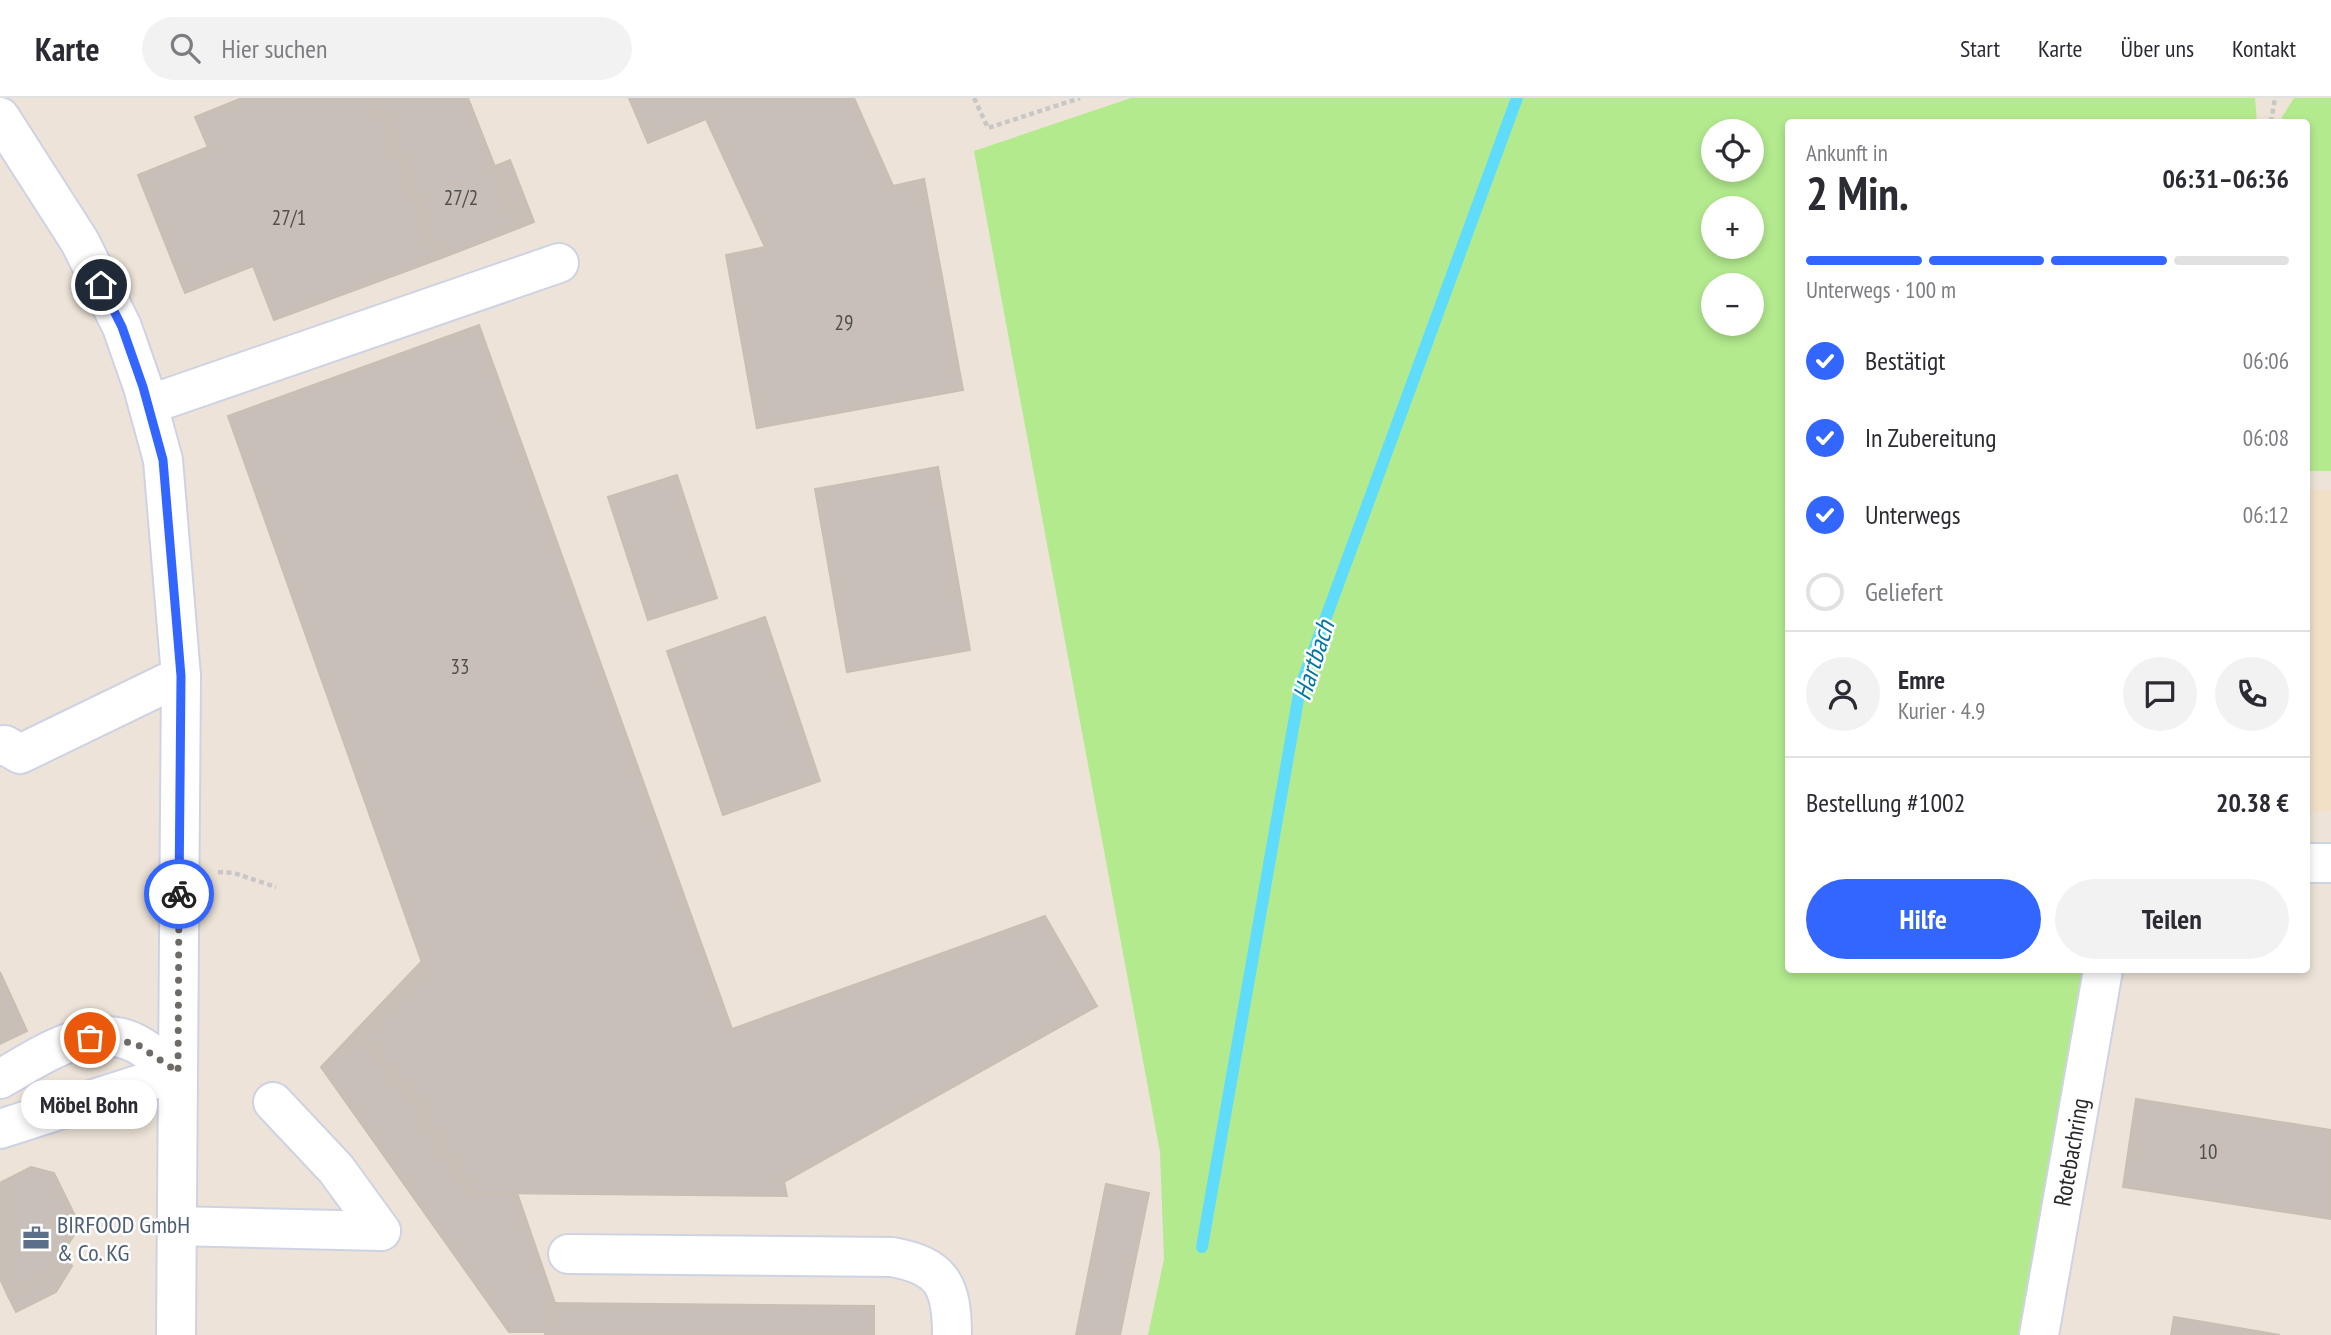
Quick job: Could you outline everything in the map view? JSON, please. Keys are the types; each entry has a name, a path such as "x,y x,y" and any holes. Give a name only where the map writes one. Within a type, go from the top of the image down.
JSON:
{"street":[{"path":"0,117 80,242 122,327 163,460 181,676 176,1335"},
{"path":"148,405 559,263"},
{"path":"0,746 5,745 20,754 181,676"},
{"path":"2310,863 2331,863"},
{"name":"Rotebachring","path":"2039,1335 2102,973"},
{"path":"0,1079 74,1039 85,1038 107,1038 135,1043 178,1072"},
{"path":"0,1129 178,1072"},
{"path":"176,1226 381,1231 336,1169 273,1102"},
{"path":"568,1254 892,1257 918,1262 940,1276 950,1296 952,1335"}],"path":[{"path":"974,98 988,128 1080,98"},
{"path":"2272,119 2275,98"},
{"path":"179,871 234,873 276,887"}],"shaded area":[{"path":"2310,490 2331,490 2331,811 2310,812"}],"green space":[{"path":"1131,98 2255,98 2257,119 1785,119 1785,973 2081,973 2018,1335 1148,1335 1164,1259 1160,1152 974,151"},
{"path":"2294,98 2331,98 2331,471 2310,471 2310,119 2282,117"}],"building":[{"path":"242,98 377,98 439,259 274,320 253,266 185,293 138,175 208,147 195,117"},
{"path":"377,98 468,98 519,228 439,259"},
{"path":"629,98 854,98 893,186 924,179 963,390 757,428 726,255 765,247 706,119 648,143"},
{"path":"510,160 534,222 519,228 495,166"},
{"path":"479,325 732,1029 1045,916 1097,1006 784,1182 787,1196 470,1193 414,1100 361,1036 425,971 228,416"},
{"path":"938,467 970,650 847,672 815,489"},
{"path":"677,475 717,598 648,620 608,497"},
{"path":"765,617 820,781 723,815 667,651"},
{"path":"421,962 425,971 361,1036 414,1100 470,1193 517,1193 555,1303 545,1303 545,1332 509,1332 321,1067"},
{"path":"0,972 27,1031 0,1044"},
{"path":"2136,1099 2331,1130 2331,1219 2123,1187"},
{"name":"BIRFOOD GmbH & Co. KG","path":"31,1167 54,1173 80,1226 48,1275 8,1296 0,1279 0,1183"},
{"path":"1106,1184 1149,1193 1120,1335 1076,1335"},
{"path":"65,1249 72,1266 56,1292 16,1312 8,1296 48,1275"},
{"path":"545,1303 874,1306 874,1335 545,1335"},
{"path":"2174,1317 2280,1335 2171,1335"}],"waterway":[{"name":"Hartbach","path":"1202,1247 1300,688 1517,98"}],"way so far":[{"path":"90,1038 135,1043 178,1072 179,894"}],"place":[{"name":"Möbel Bohn","path":"90,1038"},
{"name":"BIRFOOD GmbH & Co. KG","path":"36,1238"}],"route":[{"path":"101,285 122,327 143,387 163,460 181,676 179,894"}]}
